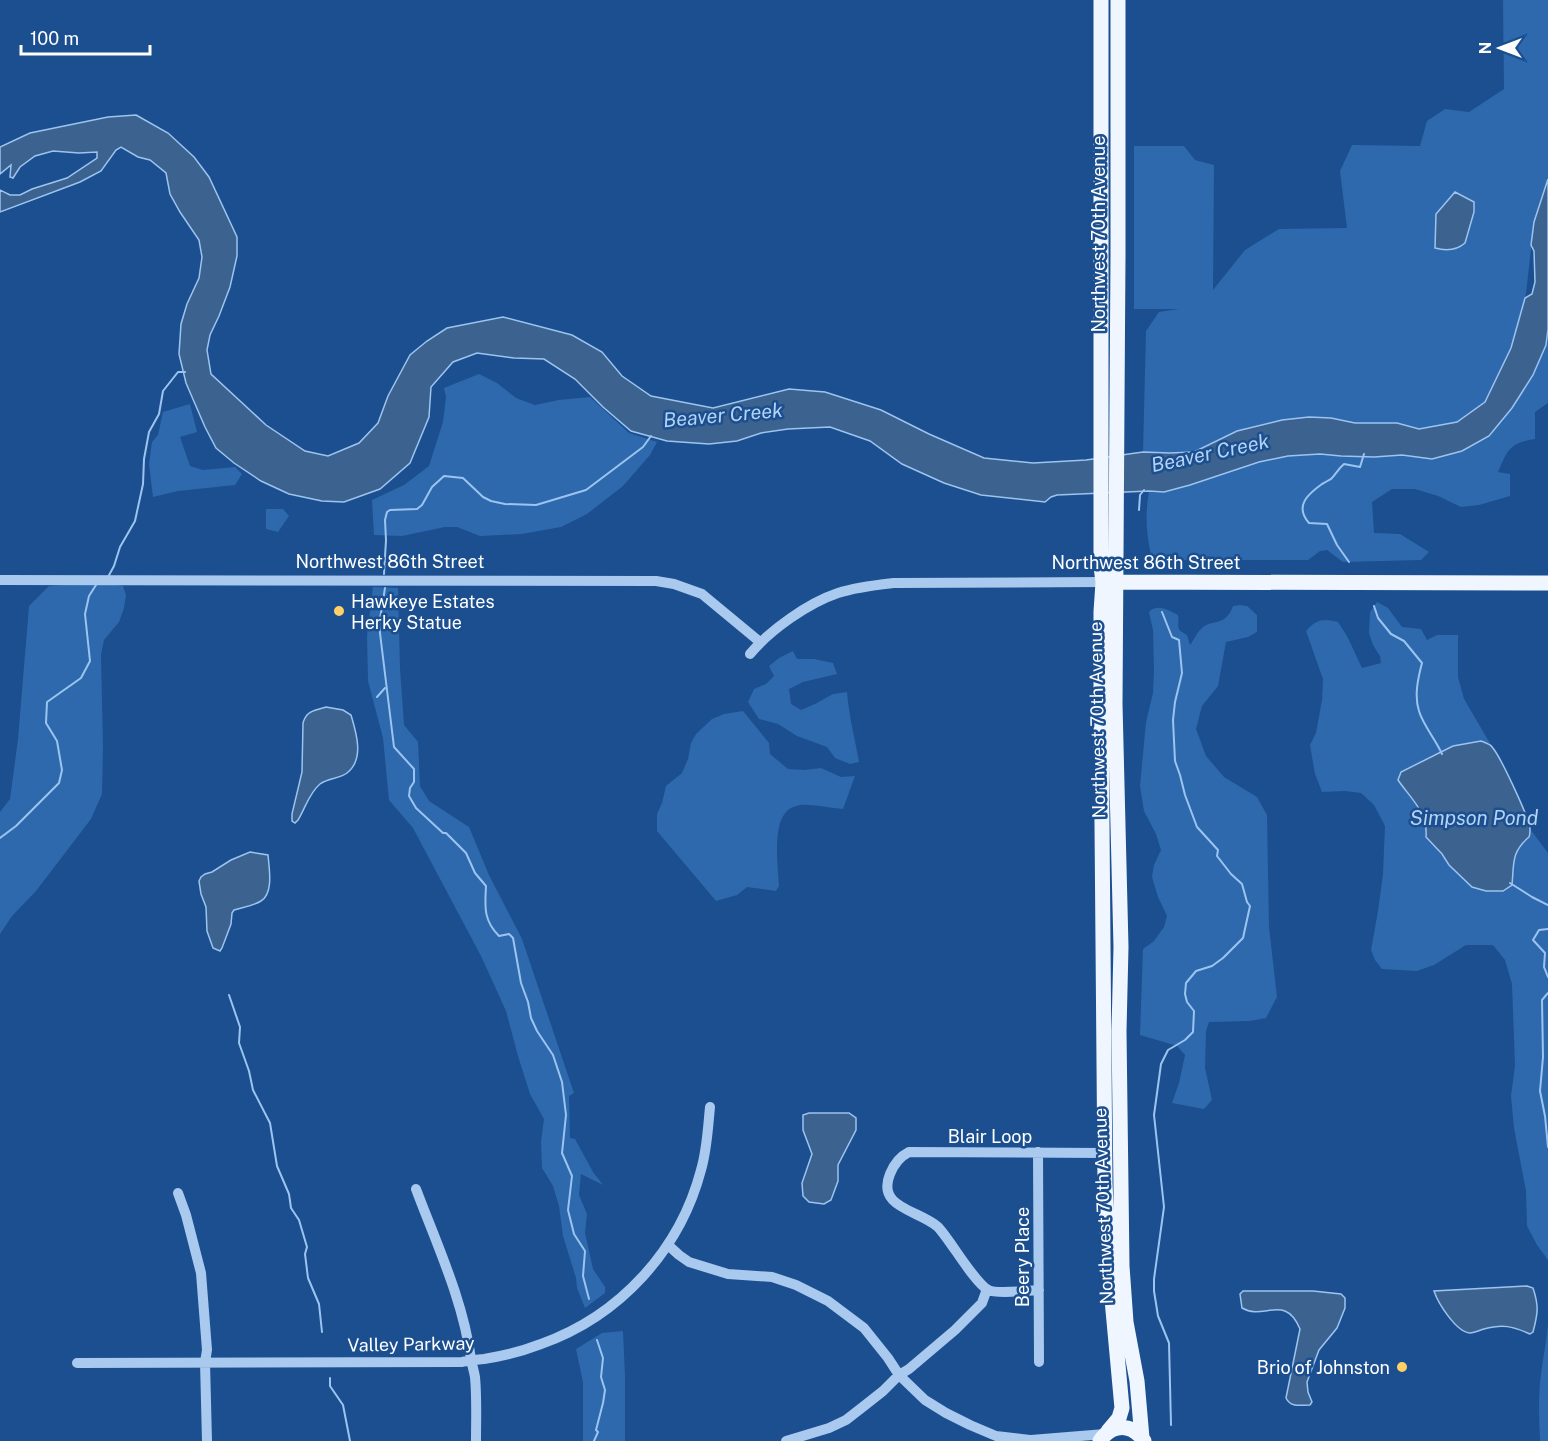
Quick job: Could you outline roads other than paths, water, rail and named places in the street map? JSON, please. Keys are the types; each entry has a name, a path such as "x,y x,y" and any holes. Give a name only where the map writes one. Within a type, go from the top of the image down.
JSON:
{"main road":[{"name":"Northwest 70th Avenue","path":"1101,0 1109,520 1101,566 1109,582 1115,704 1122,1266 1126,1322 1137,1381 1143,1440"},
{"name":"Northwest 70th Avenue","path":"1108,429 1118,255 1118,0"},
{"name":"Northwest 70th Avenue","path":"1104,1435 1119,1418 1122,1408 1107,1238 1105,1153 1101,612 1109,582"},
{"name":"Northwest 86th Street","path":"1109,582 1548,583"},
{"name":"Northwest 70th Avenue","path":"1104,1435 1115,1428 1123,1427 1137,1433 1143,1440"}],"street":[{"name":"Northwest 86th Street","path":"0,580 656,581 674,584 702,594 760,642"},
{"name":"Northwest 86th Street","path":"750,654 760,642 796,615 837,593 862,586 916,582 1109,582"},
{"path":"1104,976 1120,977"},
{"name":"Valley Parkway","path":"77,1363 462,1362 542,1344 581,1327 621,1299 668,1245 692,1198 702,1168 710,1107"},
{"name":"Blair Loop","path":"987,1290 938,1227 891,1199 886,1185 900,1157 909,1152 1105,1153"},
{"name":"Beery Place","path":"1038,1152 1039,1362"},
{"path":"416,1189 456,1296 470,1349 475,1374 476,1441"},
{"path":"178,1193 201,1273 207,1350 205,1362 207,1441"},
{"path":"668,1245 684,1258 700,1265 728,1274 772,1277 828,1300 864,1328 899,1375 926,1400 970,1425 996,1436 1035,1440 1104,1435"},
{"path":"786,1441 829,1428 846,1420 955,1330 982,1303 987,1290 996,1292 1039,1290"}],"water":[{"name":"Beaver Creek","path":"136,115 168,133 194,157 209,177 237,237 237,256 230,287 210,335 207,350 211,374 266,425 305,451 328,456 359,443 378,423 388,396 410,355 427,341 447,328 503,317 572,335 602,352 622,376 651,396 713,408 789,389 825,392 881,410 984,458 1033,463 1086,460 1143,452 1194,452 1237,431 1282,420 1309,417 1331,418 1355,423 1397,423 1419,429 1457,422 1485,402 1511,348 1525,298 1532,294 1535,282 1534,251 1531,245 1534,222 1548,179 1548,329 1546,345 1533,375 1512,408 1489,436 1462,451 1432,459 1402,455 1288,456 1259,462 1164,492 1057,495 1045,502 981,495 944,483 902,464 870,441 830,427 788,429 761,433 737,441 709,444 667,441 631,431 575,379 544,359 477,353 453,362 431,387 429,417 410,463 380,489 344,502 322,501 289,494 261,481 216,448 205,427 186,383 179,354 181,324 199,278 202,257 199,240 170,194 166,173 150,160 138,157 121,147 116,150 101,171 80,182 0,212 0,190 10,195 20,195 67,178 97,158 97,152 53,151 35,156 20,167 13,178 10,177 11,165 0,174 0,147 30,133 108,117"},
{"path":"1455,192 1474,202 1474,212 1465,243 1451,250 1435,248 1436,214"},
{"path":"326,707 343,710 351,715 358,745 356,760 347,773 323,782 316,788 295,823 292,821 292,814 302,772 304,719 309,713"},
{"name":"Simpson Pond","path":"1481,741 1490,745 1499,758 1519,798 1530,828 1529,837 1516,853 1512,885 1503,891 1486,891 1472,887 1449,865 1426,837 1426,828 1421,813 1398,780 1401,772 1453,746"},
{"path":"250,852 268,855 270,880 268,892 258,903 234,910 220,951 213,948 207,931 206,907 199,881 205,874"},
{"path":"849,1113 856,1118 856,1130 838,1165 838,1181 831,1200 824,1204 809,1202 803,1196 802,1183 812,1154 803,1130 803,1115"},
{"path":"1527,1286 1533,1288 1537,1305 1535,1325 1530,1334 1502,1326 1472,1333 1465,1331 1448,1316 1434,1291"},
{"path":"1243,1291 1313,1291 1341,1294 1345,1298 1345,1308 1337,1328 1319,1350 1307,1382 1312,1402 1310,1405 1293,1405 1286,1398 1300,1329 1294,1318 1288,1312 1281,1310 1258,1312 1242,1308 1240,1294"}],"waterway":[{"path":"108,577 120,547 135,521 143,484 144,459 149,432 159,414 163,391 178,372 185,372"},
{"path":"384,574 387,512 417,509 422,505 432,487 444,476 463,478 483,497 491,501 536,505 586,490 643,447 651,436"},
{"path":"1349,562 1337,545 1327,524 1309,523 1303,506 1308,496 1331,479 1344,464 1360,467 1364,454"},
{"path":"1139,510 1140,495 1144,490"},
{"path":"0,838 16,826 59,783 62,770 57,741 46,723 47,702 81,678 90,661 85,614 89,596 96,585"},
{"path":"385,588 379,625 394,747 414,769 414,782 409,796 416,808 466,853 475,873 486,886 485,906 490,924 499,936 509,934 513,938 521,983 531,1018 553,1055 562,1082 566,1115 562,1153 572,1176 568,1210 574,1234 585,1251 583,1276 589,1299"},
{"path":"1374,606 1378,618 1391,634 1404,641 1422,663 1417,687 1418,705 1423,722 1442,754"},
{"path":"1162,612 1172,637 1179,640 1182,673 1173,720 1175,761 1185,795 1197,827 1218,850 1217,856 1231,874 1242,884 1250,906 1243,938 1223,958 1212,966 1196,971 1186,983 1187,1002 1194,1011 1193,1032 1185,1040 1168,1050 1161,1064 1154,1115 1164,1207 1154,1291 1158,1316 1169,1343 1171,1425"},
{"path":"377,697 385,688"},
{"path":"1510,883 1548,905"},
{"path":"1548,929 1539,930 1533,940 1545,953 1544,967 1548,977"},
{"path":"1548,993 1542,1000 1543,1057 1540,1091 1548,1147"},
{"path":"229,995 240,1027 239,1043 253,1090 270,1123 277,1166 289,1194 291,1208 299,1220 307,1247 305,1254 308,1278 319,1304 322,1332"},
{"path":"594,1441 598,1432 596,1430 605,1390 601,1377 603,1358 597,1340"},
{"path":"330,1378 330,1386 343,1405 350,1441"}],"place":[{"name":"Hawkeye Estates Herky Statue","path":"339,611"},
{"name":"Brio of Johnston","path":"1402,1367"}]}
